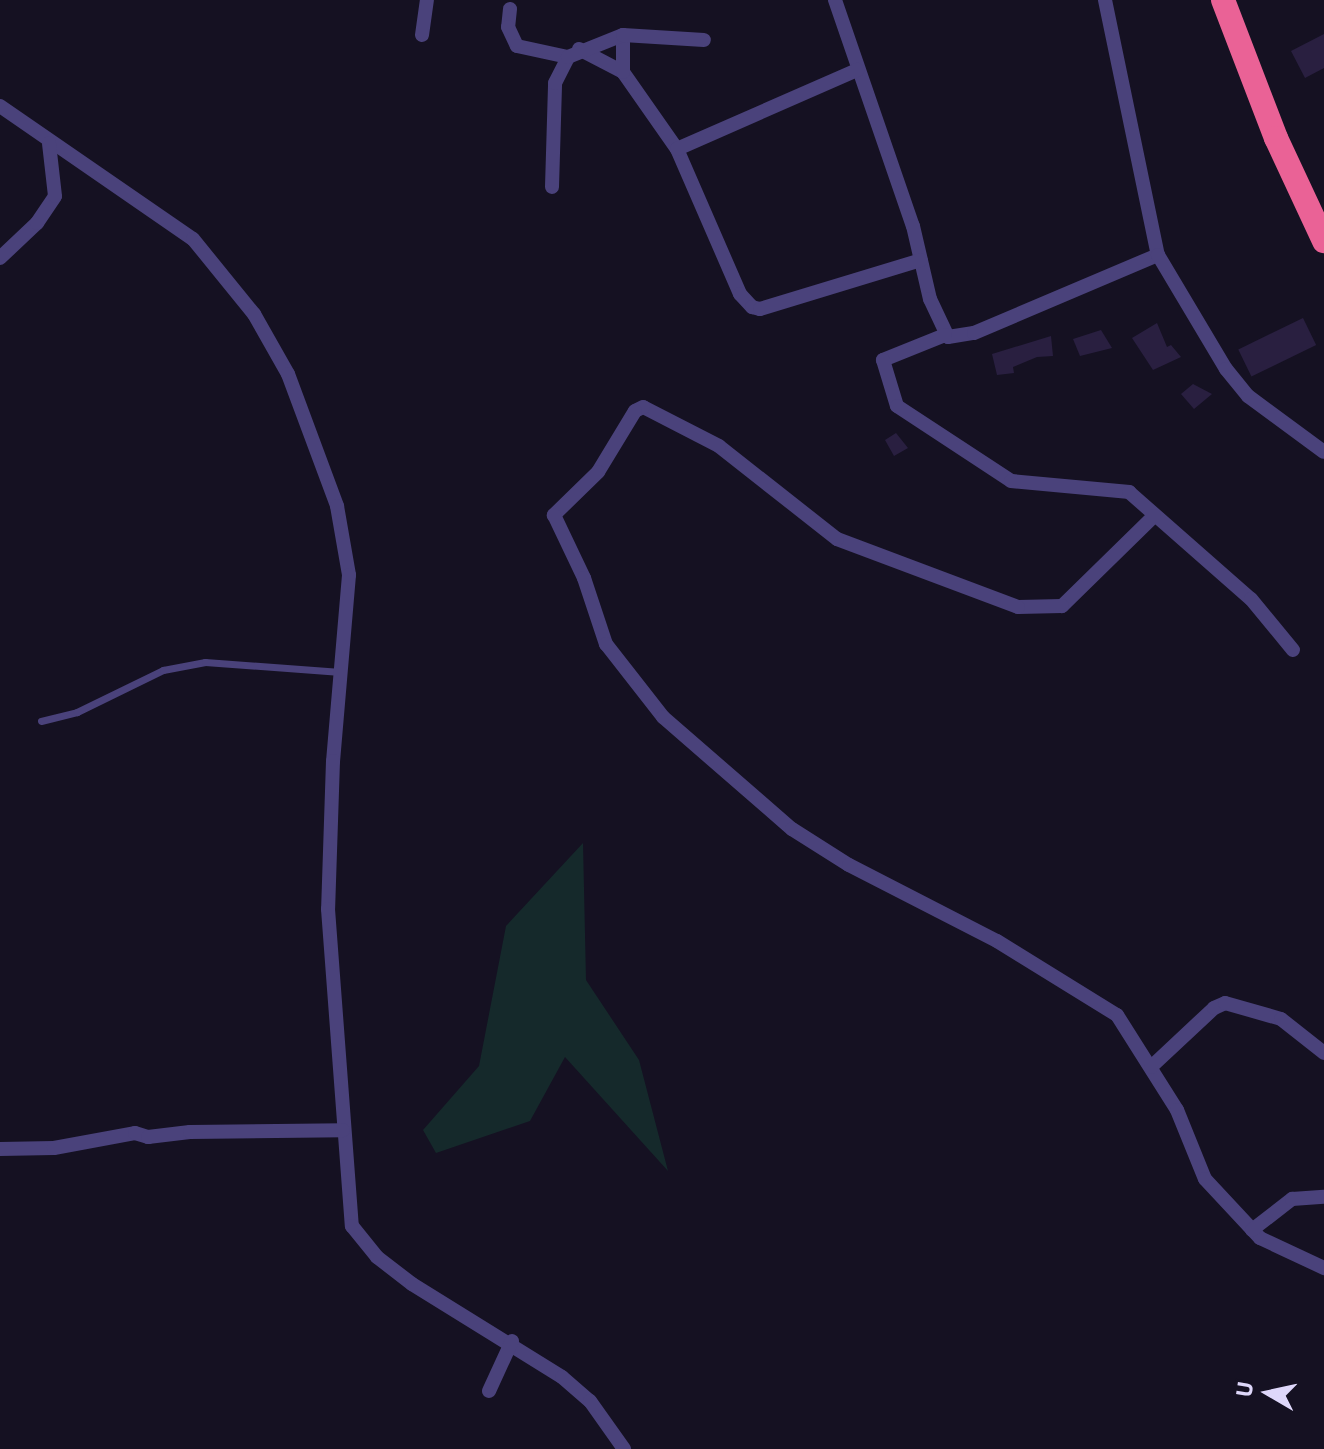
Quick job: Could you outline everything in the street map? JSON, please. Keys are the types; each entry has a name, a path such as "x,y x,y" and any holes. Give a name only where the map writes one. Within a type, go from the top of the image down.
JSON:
{"highway":[{"path":"1223,0 1276,138 1324,241"}],"street":[{"path":"422,35 427,0"},
{"path":"835,0 945,335"},
{"path":"1105,0 1158,255 1196,325 1248,396 1324,452"},
{"path":"510,9 511,39 517,46 574,53 623,72 677,149 740,294 752,307 760,309 921,260"},
{"path":"623,35 623,72"},
{"path":"552,187 555,83 574,53 623,35 704,40"},
{"path":"677,149 857,70"},
{"path":"0,106 49,143 111,178 193,239 254,314 304,406 348,548 328,909 348,1208 361,1241 412,1284 512,1341 590,1401 624,1449"},
{"path":"0,258 37,223 55,196 49,143"},
{"path":"1158,255 974,333 954,339 945,335 883,360 897,406 1000,477 1123,489 1251,599 1293,650"},
{"path":"1154,516 1062,606 1024,608 837,539 719,446 643,407 635,411 598,472 554,515 584,578 610,651 655,709 734,784 849,865 1087,994 1117,1015 1177,1110 1205,1179 1252,1230 1324,1268"},
{"path":"1151,1067 1214,1008 1225,1003 1281,1019 1324,1053"},
{"path":"0,1149 54,1148 135,1133 148,1137 190,1132 343,1130"},
{"path":"1252,1230 1292,1199 1324,1197"},
{"path":"489,1391 512,1341"}],"lane":[{"path":"41,721 77,712 163,670 205,662 252,661 341,672"}],"green space":[{"path":"583,843 586,980 639,1060 668,1171 565,1057 530,1121 436,1153 423,1130 479,1066 506,926"}],"building":[{"path":"1324,34 1324,68 1305,78 1291,51"},
{"path":"1303,318 1316,345 1251,377 1238,350"},
{"path":"1157,323 1167,347 1171,345 1181,357 1153,370 1132,338"},
{"path":"1101,330 1112,348 1080,356 1073,339"},
{"path":"1051,336 1053,356 1037,357 1013,367 1014,373 997,375 992,354"},
{"path":"1193,384 1212,394 1194,409 1181,394"},
{"path":"896,433 908,448 894,456 885,440"}]}
